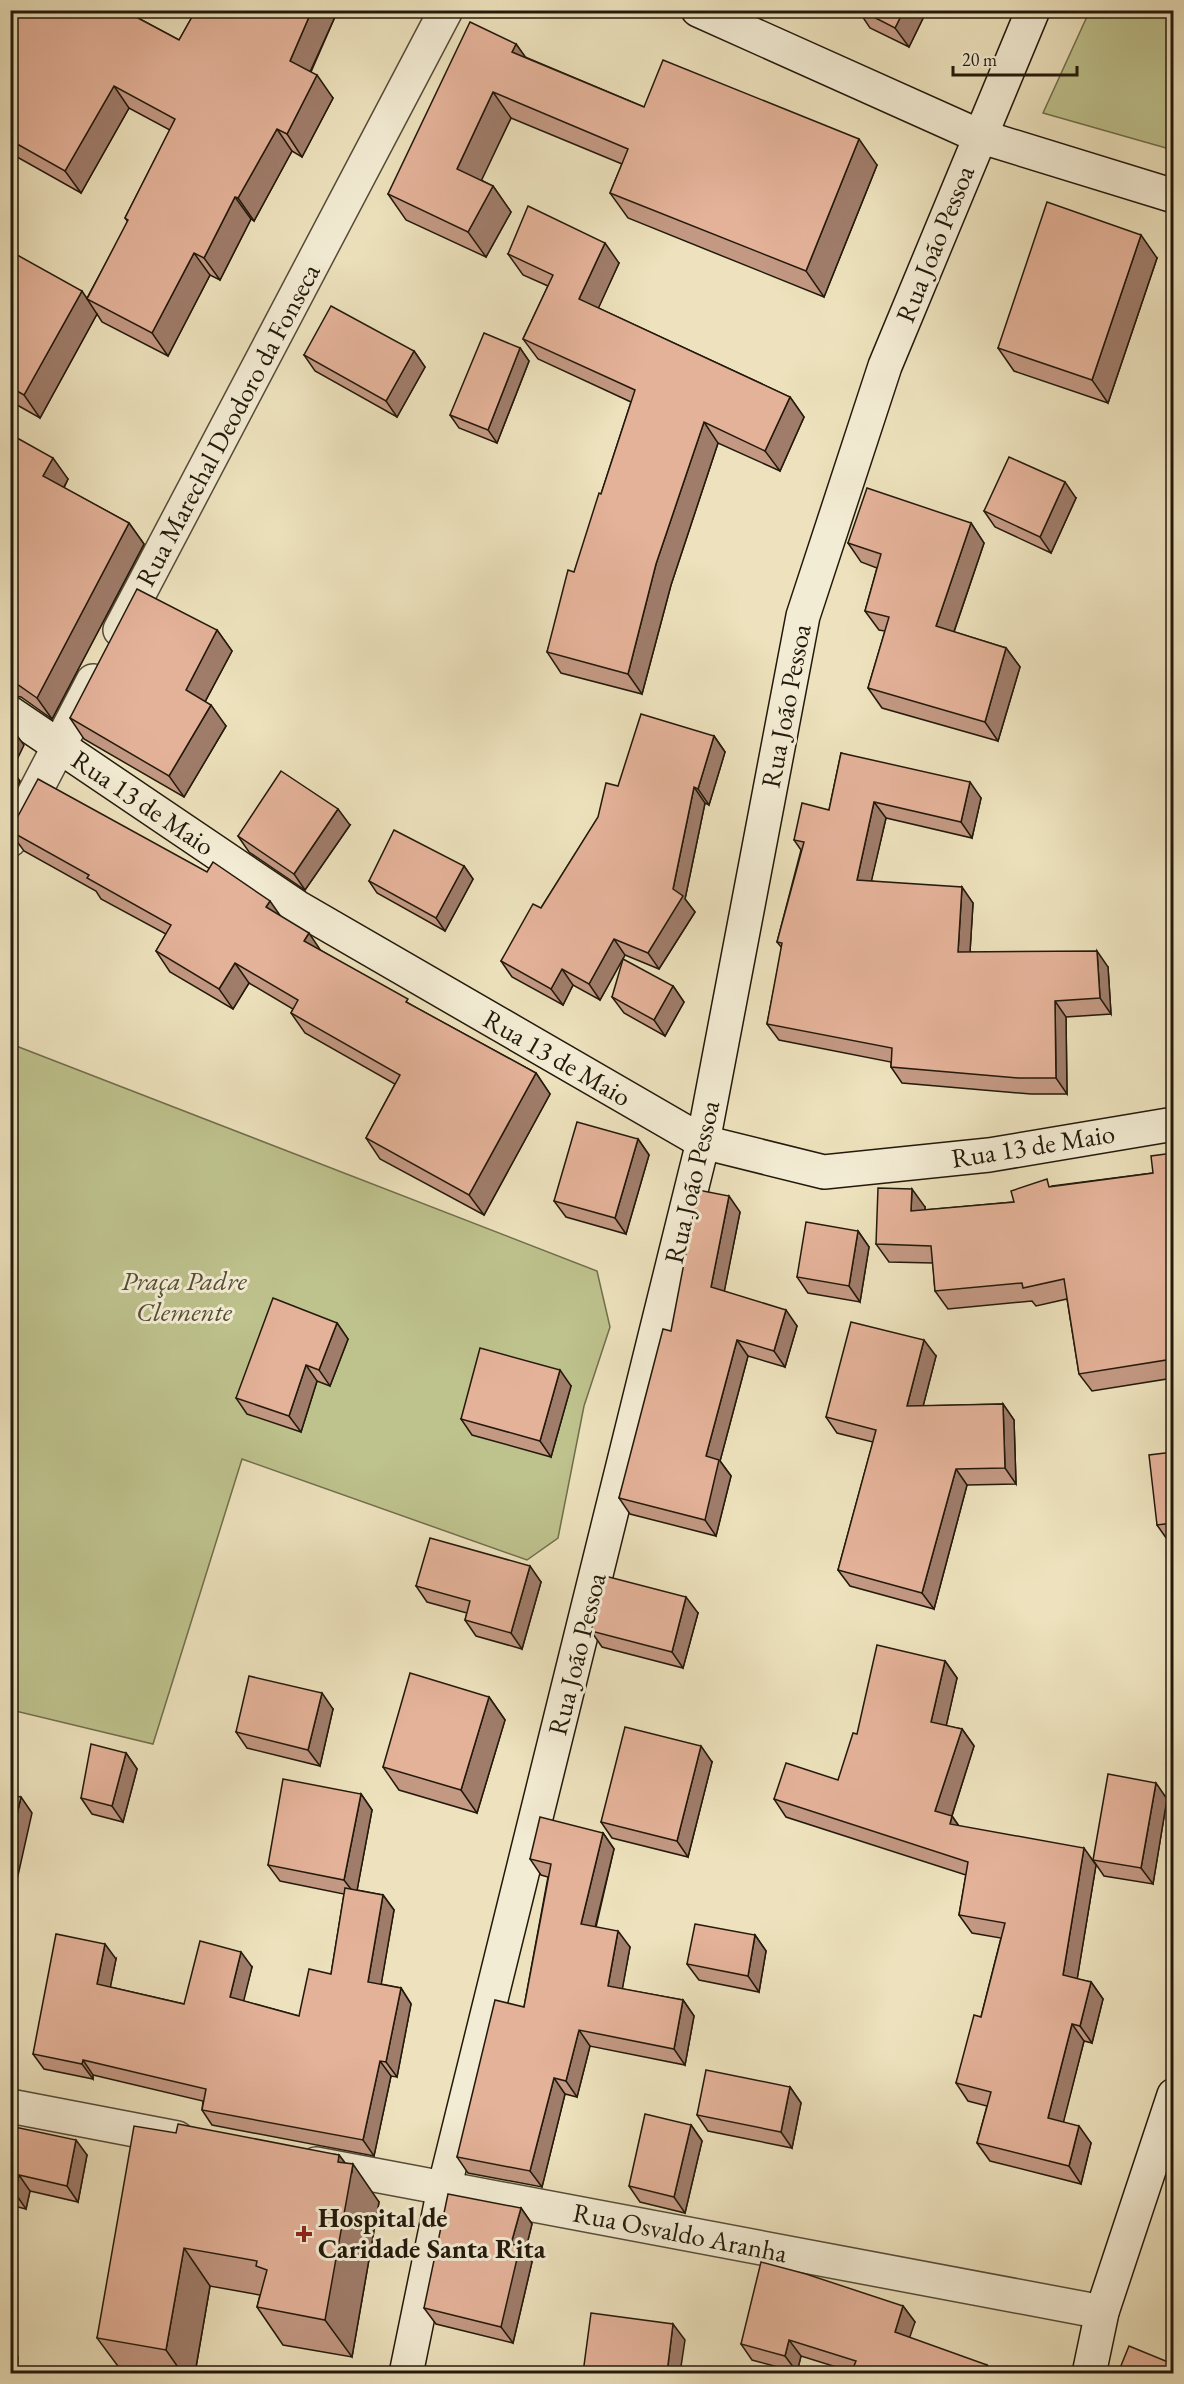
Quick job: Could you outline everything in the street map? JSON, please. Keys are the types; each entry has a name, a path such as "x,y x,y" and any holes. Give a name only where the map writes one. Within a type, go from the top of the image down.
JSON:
{"street":[{"name":"Rua Marechal Deodoro da Fonseca","path":"10,840 446,10"},
{"path":"698,10 979,136 1173,196"},
{"name":"Rua João Pessoa","path":"406,2373 444,2189 703,1142 803,616 885,366 1033,10"},
{"name":"Rua 13 de Maio","path":"10,713 297,907 703,1142 824,1172 989,1155 1173,1124"},
{"path":"1089,2373 1102,2312 1173,2095"},
{"path":"10,2106 210,2144"},
{"name":"Rua Osvaldo Aranha","path":"292,2160 1102,2312"}],"green space":[{"path":"1090,10 1173,11 1173,150 1043,113"},
{"name":"Praça Padre Clemente","path":"11,1044 597,1271 610,1327 584,1406 558,1538 527,1560 242,1459 153,1744 11,1710"}],"building":[{"path":"10,10 123,10 179,40 196,10 312,10 290,61 317,75 287,134 277,129 238,198 235,197 204,258 194,253 152,333 87,299 128,220 125,218 175,119 114,86 65,171 10,140"},
{"path":"860,10 904,10 895,28"},
{"path":"470,22 516,44 512,52 644,107 663,60 859,139 806,271 610,193 628,149 493,92 457,169 493,186 468,232 388,194"},
{"path":"1047,202 1141,235 1092,380 998,348"},
{"path":"528,206 605,243 579,299 790,397 765,451 704,422 656,564 628,674 547,652 568,570 574,572 635,390 523,339 553,275 508,254"},
{"path":"10,251 82,291 24,395 10,387"},
{"path":"331,306 414,351 386,401 304,355"},
{"path":"484,333 520,348 488,430 450,415"},
{"path":"10,434 53,458 43,476 129,523 37,698 10,679"},
{"path":"1009,457 1065,482 1040,537 984,511"},
{"path":"867,488 971,523 936,626 1006,648 985,722 868,688 889,617 865,611 881,554 848,543"},
{"path":"137,589 217,630 186,690 211,705 169,776 70,718"},
{"path":"641,714 714,736 698,789 694,787 673,889 683,896 648,953 614,939 589,984 562,969 551,989 501,961 533,904 541,908 598,817 606,783 618,786"},
{"path":"841,753 970,782 961,822 874,802 857,880 962,887 958,952 1097,951 1100,998 1055,1001 1056,1078 1019,1078 891,1067 892,1048 767,1024 782,943 777,942 804,842 794,840 802,803 829,810"},
{"path":"281,771 338,809 294,874 238,836"},
{"path":"38,779 207,872 213,862 270,901 266,907 309,933 304,941 408,999 406,1002 536,1073 469,1195 366,1138 400,1075 291,1013 298,1000 235,963 219,989 156,951 171,925 87,878 89,875 10,831"},
{"path":"394,830 464,866 436,918 369,881"},
{"path":"623,959 673,986 654,1020 612,997"},
{"path":"577,1122 638,1139 615,1218 554,1201"},
{"path":"1173,1153 1173,1359 1079,1374 1064,1279 1023,1288 1022,1283 935,1291 931,1246 876,1244 878,1188 912,1189 911,1211 1014,1202 1011,1191 1047,1179 1049,1187 1153,1173 1151,1156"},
{"path":"698,1190 729,1196 711,1287 786,1310 774,1351 737,1340 706,1456 719,1460 705,1520 619,1498 663,1329 671,1331"},
{"path":"806,1222 858,1231 849,1286 797,1277"},
{"path":"273,1298 337,1323 319,1370 306,1365 289,1416 236,1398"},
{"path":"851,1322 924,1340 907,1406 1003,1404 1005,1468 956,1469 922,1593 838,1570 876,1430 826,1417"},
{"path":"480,1348 560,1370 540,1441 461,1419"},
{"path":"1173,1452 1173,1523 1157,1525 1149,1455"},
{"path":"430,1538 530,1566 511,1633 465,1620 470,1601 416,1586"},
{"path":"605,1576 686,1597 672,1652 591,1631"},
{"path":"877,1645 945,1661 931,1722 962,1729 935,1811 952,1816 950,1824 1084,1848 1063,1975 1091,1982 1080,2026 1072,2024 1048,2118 1079,2126 1069,2166 977,2143 991,2092 956,2083 974,2015 981,2017 1005,1923 959,1915 968,1862 774,1799 786,1763 838,1780 853,1733 857,1734"},
{"path":"410,1673 489,1697 461,1790 383,1767"},
{"path":"249,1676 322,1693 308,1750 236,1732"},
{"path":"625,1727 701,1746 677,1841 601,1822"},
{"path":"91,1744 126,1753 112,1806 81,1798"},
{"path":"1108,1774 1156,1783 1141,1868 1093,1860"},
{"path":"283,1779 361,1794 344,1880 268,1865"},
{"path":"10,1795 21,1797 10,1845"},
{"path":"540,1817 603,1833 581,1924 618,1931 608,1986 683,2000 674,2049 579,2030 566,2081 554,2078 530,2171 457,2157 495,2000 524,2007 551,1864 530,1859"},
{"path":"345,1888 383,1895 368,1982 401,1988 386,2062 380,2061 363,2140 202,2110 206,2089 83,2060 82,2064 33,2054 56,1934 105,1944 97,1984 184,2004 200,1941 241,1952 230,1997 299,2016 309,1969 331,1974"},
{"path":"695,1924 755,1935 748,1976 687,1964"},
{"path":"706,2070 790,2087 781,2132 697,2115"},
{"path":"645,2114 691,2125 674,2197 629,2186"},
{"path":"178,2124 339,2155 338,2162 353,2164 325,2320 257,2307 267,2270 256,2266 257,2261 184,2248 166,2350 97,2338 134,2126 176,2133"},
{"path":"10,2126 76,2140 67,2186 19,2175 15,2193 10,2192"},
{"path":"448,2194 521,2208 511,2244 520,2246 501,2327 424,2308"},
{"path":"761,2262 806,2274 903,2306 895,2332 987,2365 984,2373 851,2373 856,2361 789,2340 785,2356 741,2344"},
{"path":"591,2313 673,2324 667,2373 583,2373"},
{"path":"1129,2346 1173,2364 1173,2373 1118,2373"}],"place":[{"name":"Hospital de Caridade Santa Rita","path":"304,2234"}]}
